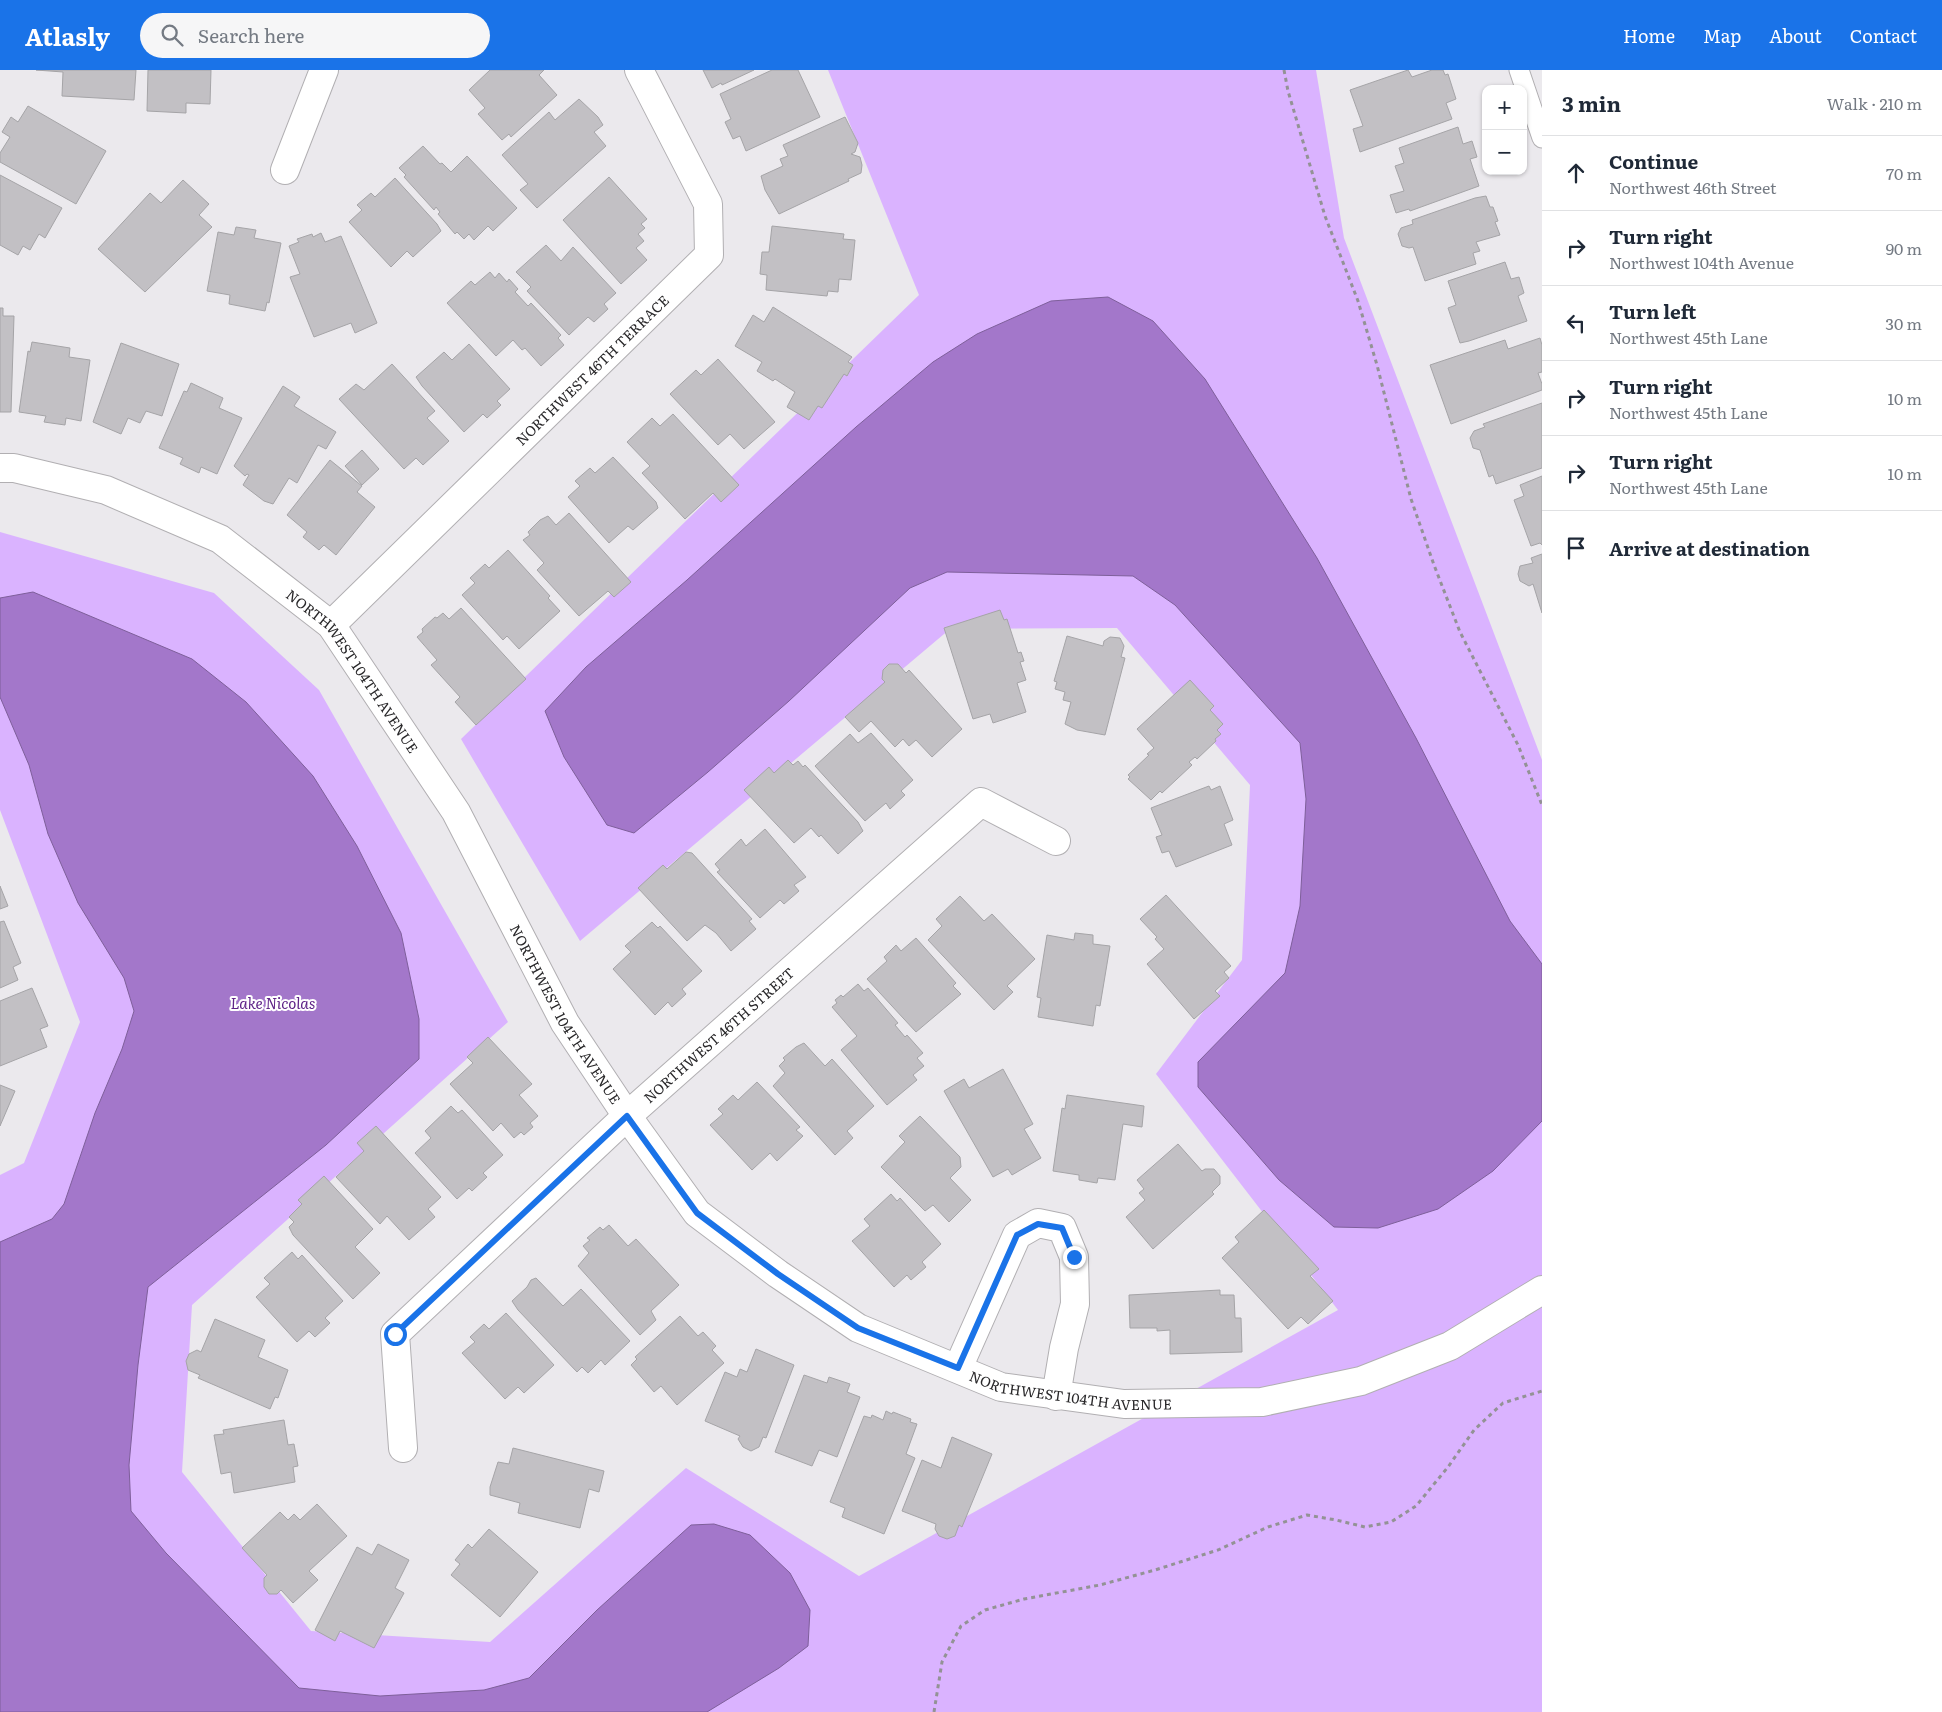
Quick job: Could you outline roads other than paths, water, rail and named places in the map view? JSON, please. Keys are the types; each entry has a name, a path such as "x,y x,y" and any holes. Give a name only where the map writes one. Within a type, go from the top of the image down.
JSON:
{"street":[{"path":"285,170 324,70"},
{"name":"NORTHWEST 46TH TERRACE","path":"331,625 709,255 708,204 639,70"},
{"name":"NORTHWEST 104TH AVENUE","path":"0,468 14,468 106,490 220,539 331,625 456,812 566,1023 627,1116 697,1213 778,1274 858,1328 1001,1387 1124,1404 1262,1402 1362,1381 1450,1346 1542,1290"},
{"name":"NORTHWEST 46TH STREET","path":"403,1448 395,1334 627,1116 981,802 1056,841"},
{"path":"958,1368 1017,1235 1038,1224 1062,1228 1074,1257 1075,1304 1064,1348 1056,1396"}],"lane":[{"path":"1519,70 1542,138"}],"water":[{"path":"1108,297 1153,321 1205,379 1317,558 1416,738 1510,921 1542,964 1542,1121 1493,1171 1438,1209 1378,1228 1334,1227 1279,1180 1198,1087 1198,1062 1285,973 1300,906 1306,799 1300,743 1175,605 1133,576 947,572 910,588 789,701 708,772 634,833 607,825 564,757 545,711 586,667 687,580 856,427 933,362 977,334 1051,301"},
{"name":"Lake Nicolas","path":"33,592 192,659 246,702 313,776 357,846 401,933 419,1019 419,1059 326,1145 148,1287 138,1365 129,1465 131,1511 166,1553 299,1688 380,1696 484,1690 529,1678 597,1610 691,1525 714,1524 750,1535 790,1573 810,1610 808,1646 779,1668 707,1712 0,1712 0,1242 52,1219 64,1204 95,1113 122,1049 134,1011 124,978 78,903 48,834 29,765 0,697 0,598"}]}
